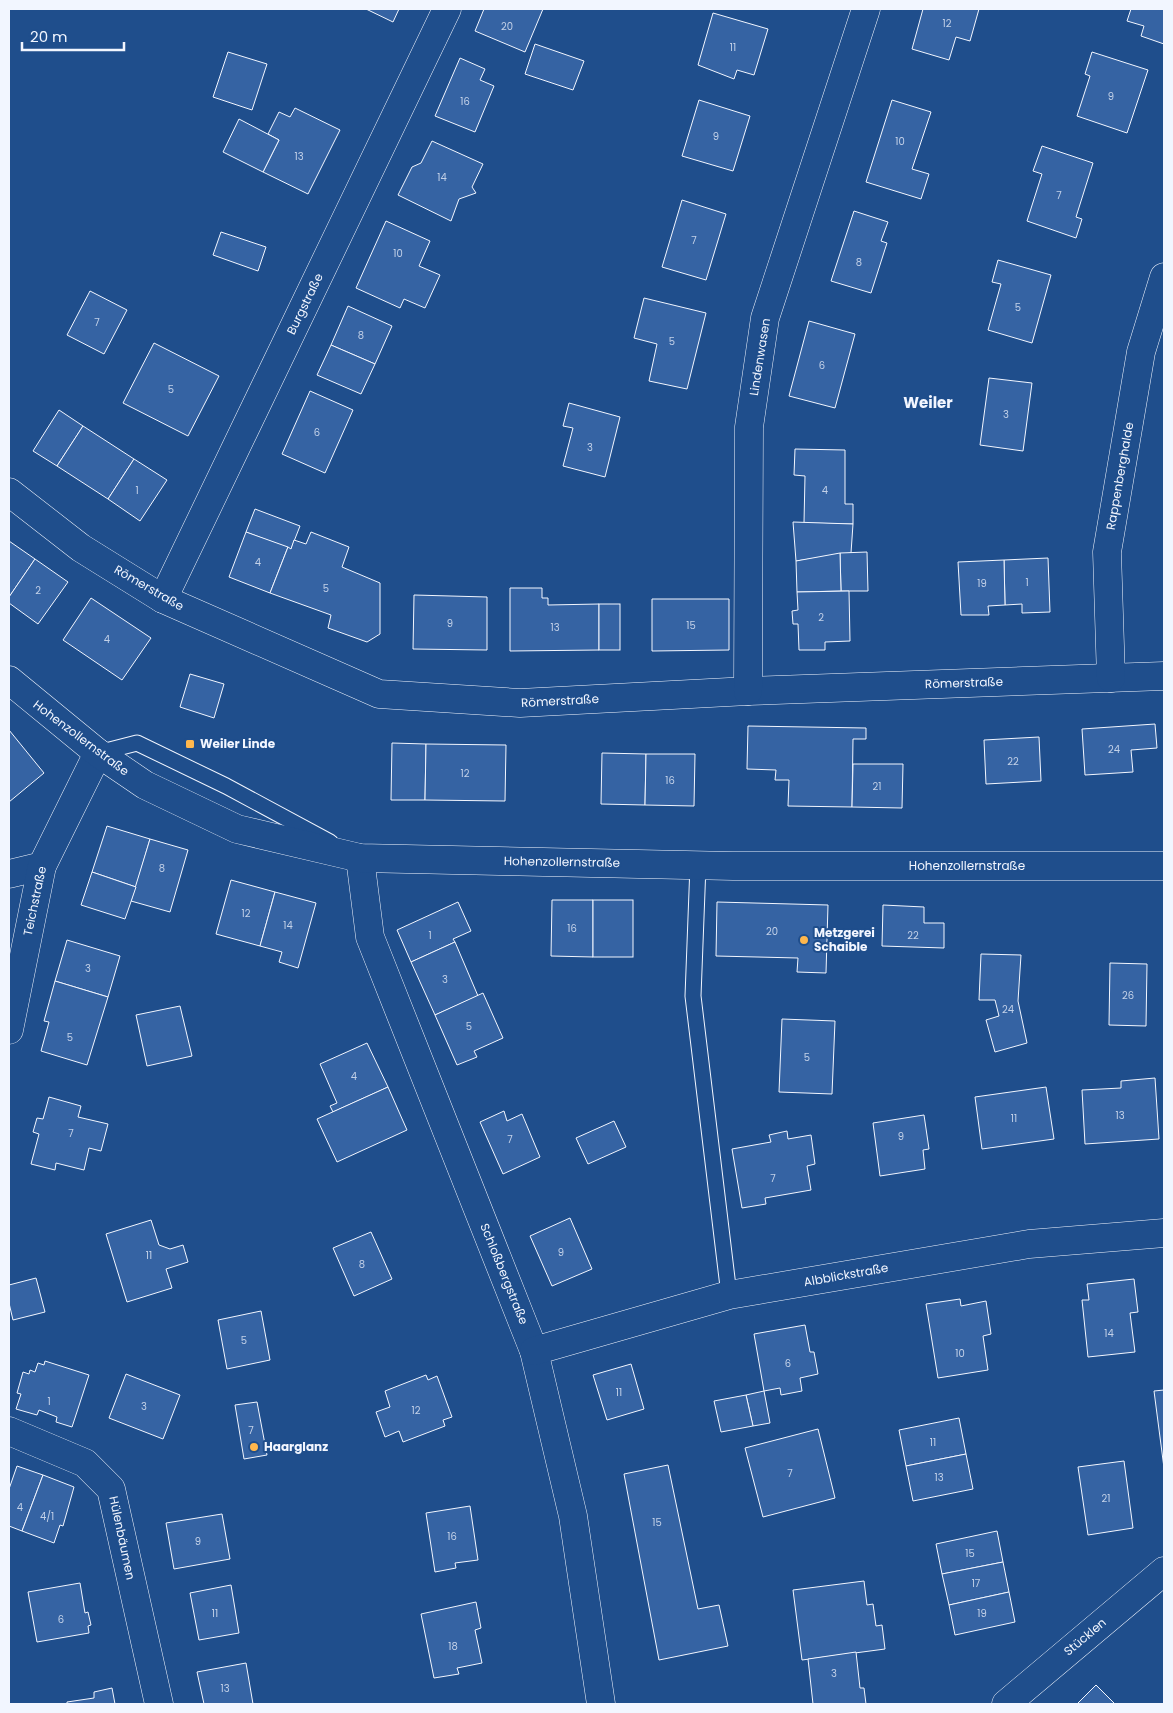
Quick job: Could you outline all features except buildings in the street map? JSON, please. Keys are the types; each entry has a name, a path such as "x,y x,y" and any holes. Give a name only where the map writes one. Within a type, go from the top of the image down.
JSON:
{"street":[{"name":"Burgstraße","path":"163,599 447,9"},
{"name":"Lindenwasen","path":"748,691 749,427 765,318 866,9"},
{"name":"Rappenberghalde","path":"1111,678 1107,552 1141,352 1164,277"},
{"name":"Römerstraße","path":"9,492 81,548 163,599 379,694 520,703 748,691 1164,676"},
{"name":"Hohenzollernstraße","path":"9,680 98,753 145,785 237,829 360,858 698,865 1164,866"},
{"name":"Teichstraße","path":"9,1030 42,866 98,753"},
{"name":"Schloßbergstraße","path":"360,858 370,937 534,1351 573,1516 601,1704"},
{"path":"9,874 42,866"},
{"name":"Albblickstraße","path":"534,1351 729,1295 1020,1245 1164,1233"},
{"name":"Hülenbäumen","path":"9,1431 85,1463 111,1489 159,1704"},
{"name":"Stücklen","path":"1006,1704 1164,1571"}],"lane":[{"path":"698,865 692,996 729,1295"}],"place":[{"name":"Weiler Linde","path":"190,744"},
{"name":"Metzgerei Schaible","path":"804,940"},
{"name":"Haarglanz","path":"254,1447"}],"district":[{"name":"Weiler","path":"928,403"}]}
